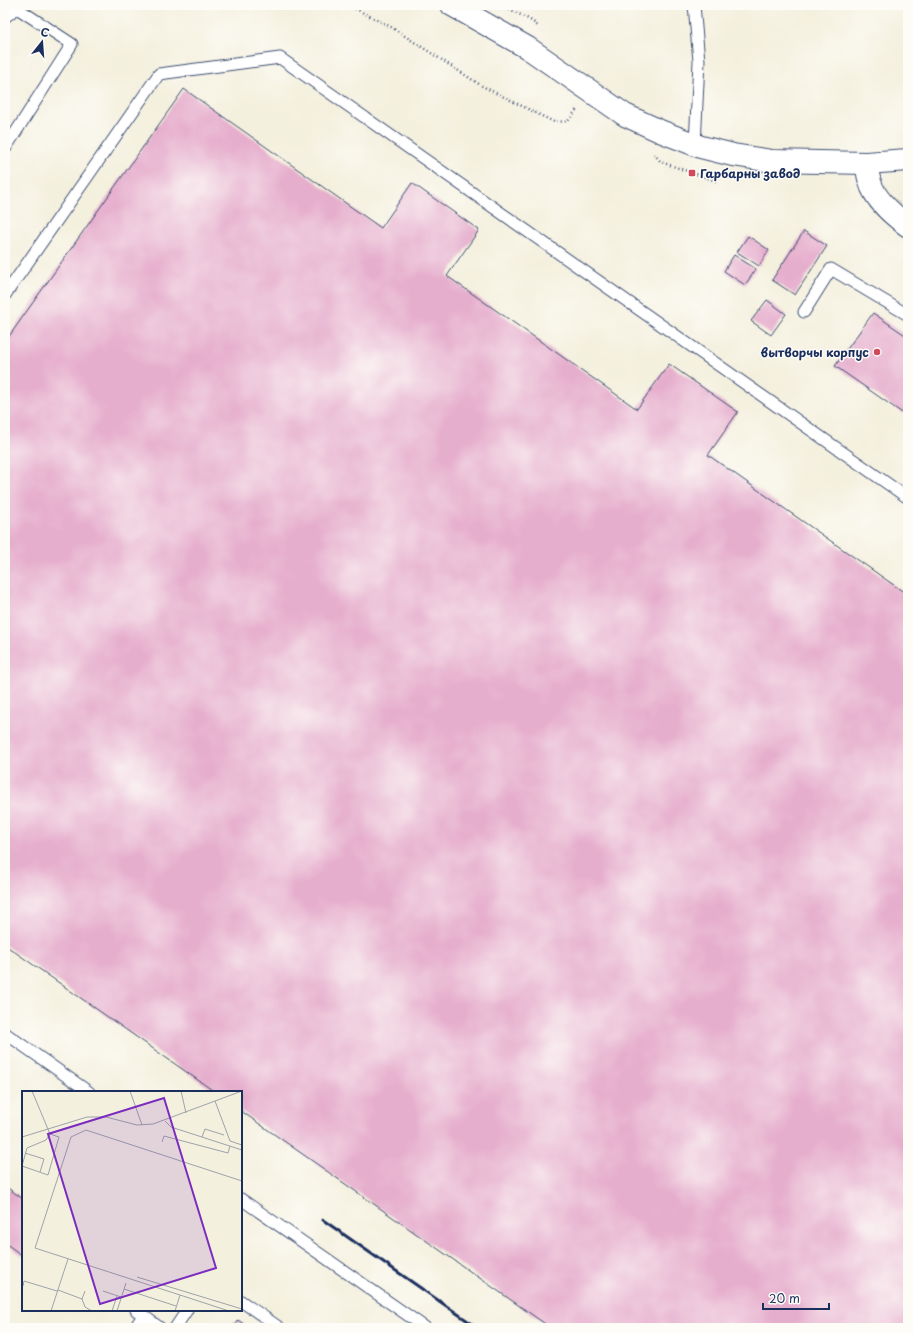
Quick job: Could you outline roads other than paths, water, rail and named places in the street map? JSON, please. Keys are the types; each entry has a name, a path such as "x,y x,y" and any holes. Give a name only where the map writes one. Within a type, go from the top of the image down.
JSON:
{"street":[{"path":"452,5 528,48 625,115 695,145 772,161 866,163 908,160"},
{"path":"866,163 870,183 879,200 908,226"}],"lane":[{"path":"694,5 699,61 695,145"},
{"path":"5,17 16,7 72,44 5,150"},
{"path":"5,295 159,74 280,58 908,498"},
{"path":"804,312 831,269 908,314"},
{"path":"5,1033 88,1091"},
{"path":"242,1199 426,1328"},
{"path":"242,1302 280,1328"},
{"path":"174,1328 186,1311"},
{"path":"135,1328 139,1313 160,1328"}],"railway":[{"path":"323,1220 478,1328"}],"place":[{"name":"Гарбарны завод","path":"692,173"},
{"name":"вытворчы корпус","path":"877,352"}]}
